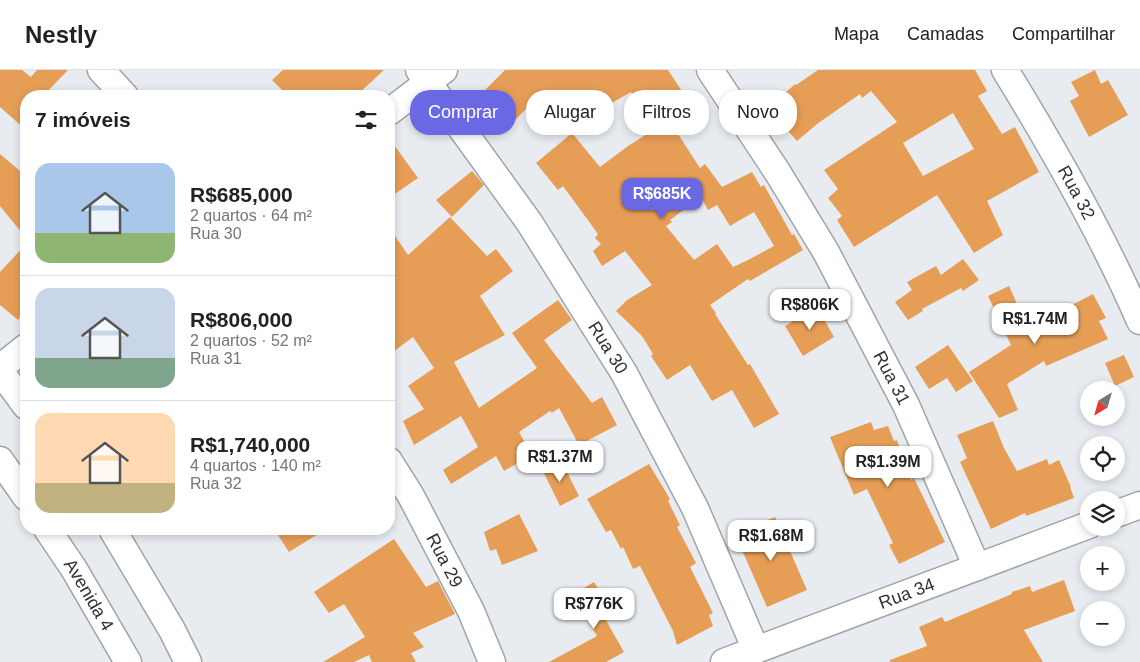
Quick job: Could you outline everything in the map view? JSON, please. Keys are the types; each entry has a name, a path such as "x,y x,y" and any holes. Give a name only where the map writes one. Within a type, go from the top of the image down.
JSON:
{"street":[{"path":"101,70 119,90"},
{"name":"Rua 31","path":"710,70 826,252 906,405 978,567"},
{"name":"Rua 32","path":"1005,70 1041,128 1087,212 1140,321"},
{"path":"395,106 430,74"},
{"name":"Rua 30","path":"430,74 529,222 624,373 695,508 756,650"},
{"path":"20,352 0,369 20,397"},
{"path":"0,460 20,488"},
{"name":"Rua 29","path":"395,471 411,496 471,611 492,662"},
{"path":"1125,511 1140,505"},
{"name":"Rua 34","path":"724,662 1080,528"},
{"name":"Avenida 4","path":"52,535 128,662"},
{"path":"116,535 167,622 188,662"}],"building":[{"path":"0,70 22,70 31,77 37,70 68,70 49,90 20,90 20,125 0,107"},
{"path":"283,70 384,70 362,90 282,90 272,80"},
{"path":"505,70 668,70 681,90 624,90 624,96 614,102 614,90 526,90 526,109 516,119 516,90 485,90"},
{"path":"818,70 975,70 987,91 978,96 1002,134 1015,127 1039,172 987,201 1003,235 974,253 937,195 854,247 837,220 842,216 828,198 838,189 824,170 897,122 871,91 862,98 860,94 817,124 797,141 792,135 797,135 797,90 788,90","holes":["953,113 974,149 923,176 903,143"]},
{"path":"1095,70 1101,84 1108,80 1128,115 1089,137 1070,101 1079,96 1071,82"},
{"path":"570,135 574,135 600,167 645,135 679,135 700,168 705,164 722,187 752,172 761,187 764,185 792,235 794,234 803,250 750,281 748,279 710,305 748,365 750,364 779,414 754,428 732,390 712,401 690,365 667,380 651,356 653,354 642,336 616,311 627,300 652,285 625,251 602,266 593,251 601,244 595,238 598,234 563,186 558,190 536,163","holes":["701,197 708,210 717,205 730,226 754,212 774,246 733,267 717,244 694,260 666,226 672,222 670,220"]},
{"path":"395,146 418,178 395,194"},
{"path":"0,154 20,171 20,231 0,206"},
{"path":"472,171 484,185 452,217 436,200"},
{"path":"450,217 487,256 496,249 513,271 480,296 505,335 454,362 479,408 537,368 512,333 558,300 572,320 544,340 592,403 602,397 617,425 579,445 559,408 552,413 550,411 519,432 532,455 504,471 496,456 451,484 443,470 478,447 461,416 414,445 403,421 424,409 408,386 434,368 413,337 395,350 395,236 408,255"},
{"path":"20,250 20,317 18,320 0,305 0,272"},
{"path":"963,259 979,280 963,291 961,288 922,309 923,311 908,320 895,302 912,290 907,282 936,266 941,275"},
{"path":"1009,286 1028,328 1093,294 1106,318 1099,321 1108,339 1046,366 1044,361 1007,384 1018,410 999,418 969,372 1011,345 988,296"},
{"path":"817,307 834,337 803,356 785,326"},
{"path":"948,345 973,381 956,392 947,378 929,389 915,367"},
{"path":"1124,355 1134,377 1125,381 1113,381 1105,363"},
{"path":"993,421 1004,448 1017,471 1047,459 1049,465 1059,460 1074,498 1026,516 1025,513 991,529 960,462 967,458 957,435"},
{"path":"871,422 874,430 888,426 894,441 897,440 911,480 914,478 945,542 899,564 889,545 893,543 867,489 854,495 830,437"},
{"path":"561,460 579,496 560,506 542,469"},
{"path":"649,464 670,499 668,501 680,525 677,527 696,563 690,567 713,613 709,615 713,626 677,645 673,631 640,566 633,569 623,547 621,549 611,530 606,532 587,499"},
{"path":"519,514 538,551 502,565 496,549 490,551 484,532"},
{"path":"775,517 807,590 767,607 735,534"},
{"path":"278,535 316,535 289,552"},
{"path":"394,539 426,587 438,581 455,614 413,633 424,647 411,653 416,662 372,662 369,655 354,662 323,662 365,637 344,604 329,613 314,592"},
{"path":"1064,580 1075,611 1024,630 1043,662 890,662 890,660 927,646 919,627 942,617 945,622 1030,586 1032,592"},
{"path":"594,582 611,610 603,615 624,652 606,662 549,662 597,636 572,595"}]}
